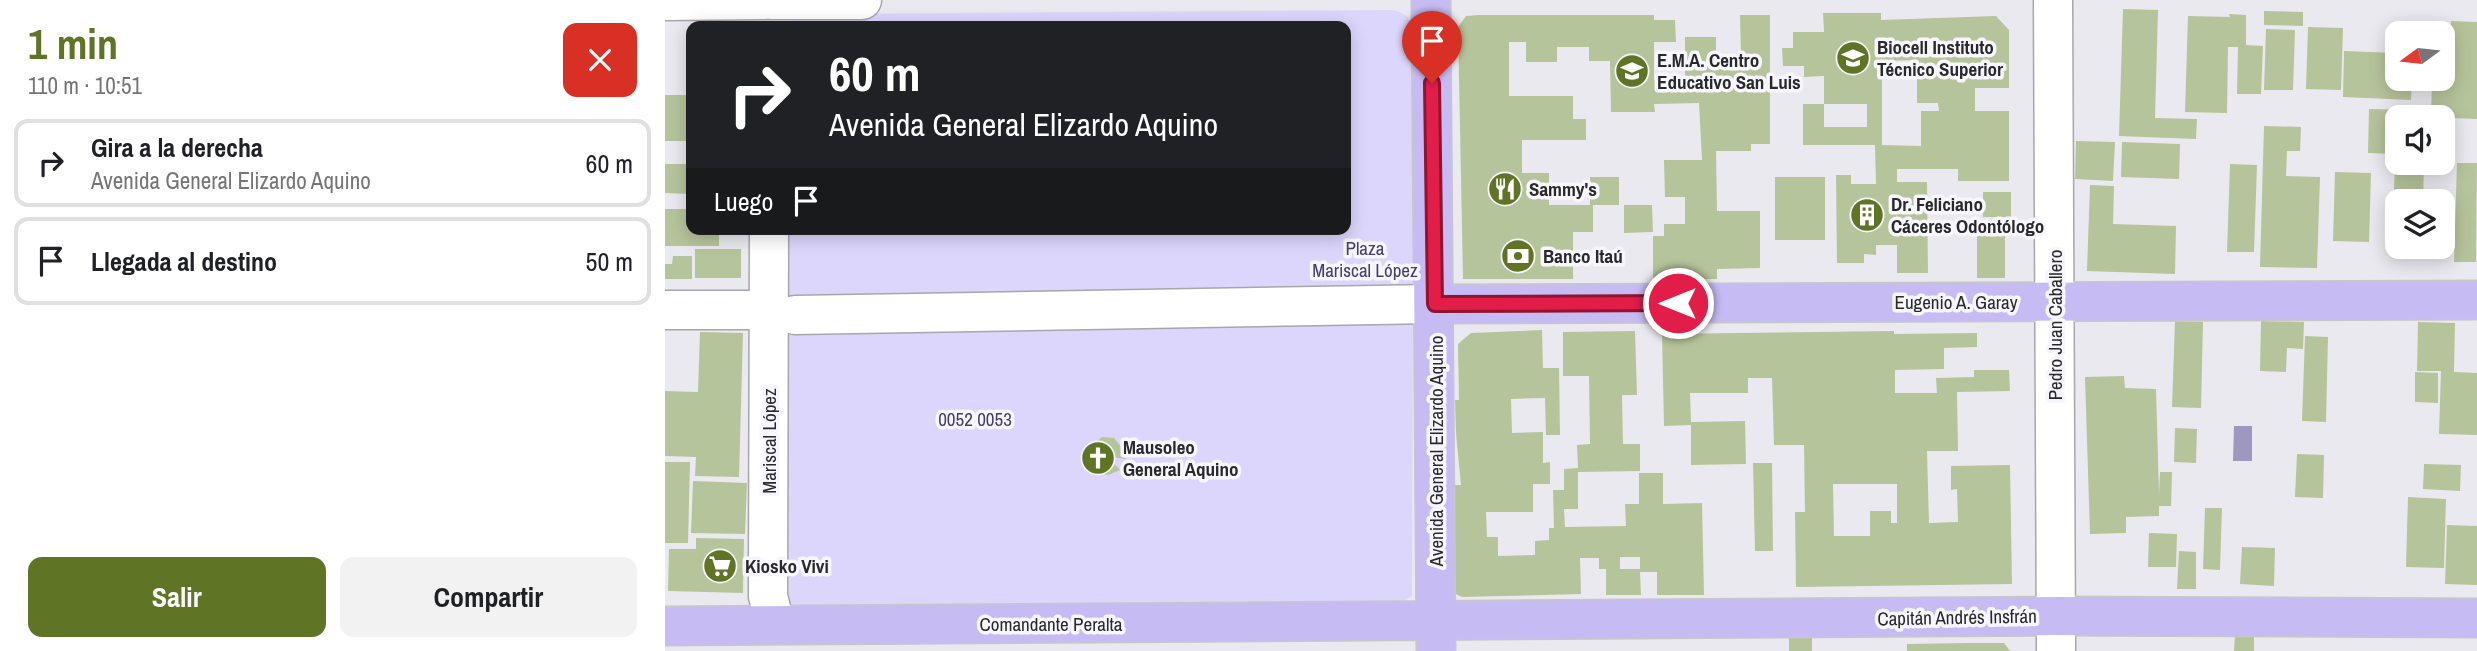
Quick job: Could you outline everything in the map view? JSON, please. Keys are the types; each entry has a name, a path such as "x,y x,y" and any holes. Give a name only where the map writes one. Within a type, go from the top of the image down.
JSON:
{"main road":[{"name":"Avenida General Elizardo Aquino","path":"1431,0 1436,637"},
{"name":"Eugenio A. Garay","path":"1435,304 2477,300"},
{"name":"Capitán Andrés Insfrán","path":"1436,637 2056,634 2477,618"},
{"name":"Comandante Peralta","path":"665,625 775,638 1436,637"}],"street":[{"path":"768,0 769,21"},
{"path":"665,1 862,0"},
{"name":"Pedro Juan Caballero","path":"2053,0 2056,634"},
{"name":"Mariscal López","path":"770,235 782,312 768,596 775,638"},
{"path":"665,310 782,312 1435,304"}],"green space":[{"name":"0052 0053","path":"1393,10 1408,17 1414,32 1412,596 1396,605 795,607 789,602 784,235 1351,235 1351,21 790,21 804,14"}],"shaded area":[{"path":"2234,426 2252,426 2252,461 2233,461"}],"building":[{"path":"2123,9 2158,10 2155,118 2197,119 2196,139 2119,136"},
{"path":"2264,11 2303,12 2303,26 2264,25"},
{"path":"1823,13 1881,13 1881,20 1996,16 2009,30 2009,88 1975,88 1975,111 2009,111 2009,181 1958,181 1958,169 1897,169 1897,182 1927,182 1928,273 1897,273 1897,245 1876,245 1876,255 1864,254 1864,263 1837,263 1836,175 1851,175 1851,184 1876,184 1875,145 1803,145 1803,104 1824,104 1824,76 1804,77 1804,66 1783,66 1782,48 1793,48 1793,32 1824,32","holes":["1917,60 1917,103 1938,103 1939,111 1921,111 1921,146 1882,145 1882,61","1824,104 1867,104 1867,127 1824,127"]},
{"path":"2229,14 2246,15 2246,45 2263,46 2261,94 2237,94 2238,47 2228,47 2227,113 2185,112 2188,16 2230,17"},
{"path":"1479,15 1654,15 1654,20 1675,20 1676,42 1654,42 1654,80 1685,80 1685,37 1716,37 1716,55 1741,55 1740,15 1770,15 1770,144 1751,144 1751,151 1716,151 1717,211 1760,211 1760,268 1717,269 1717,279 1653,279 1653,236 1664,236 1664,224 1685,224 1685,197 1665,197 1664,160 1702,160 1699,103 1654,104 1655,112 1611,112 1610,61 1589,61 1589,47 1557,47 1557,62 1526,62 1526,42 1509,42 1509,96 1573,96 1573,119 1586,119 1586,140 1522,140 1522,173 1549,173 1549,205 1590,205 1590,177 1619,177 1619,205 1593,205 1593,232 1573,232 1573,279 1463,279 1458,27 1466,16"},
{"path":"2455,21 2477,22 2477,119 2455,118 2455,105 2431,105 2432,91 2455,91"},
{"path":"2308,27 2343,28 2341,90 2306,89"},
{"path":"2266,29 2295,30 2293,90 2264,90"},
{"path":"2344,51 2385,53 2385,91 2411,91 2411,100 2343,97"},
{"path":"665,95 686,95 686,141 665,141"},
{"path":"2369,109 2385,109 2385,154 2368,153"},
{"path":"2264,126 2301,127 2300,151 2287,151 2286,176 2320,177 2317,268 2260,267"},
{"path":"2076,141 2115,142 2113,181 2075,179"},
{"path":"2122,142 2180,144 2179,179 2121,177"},
{"path":"2457,163 2477,163 2476,262 2454,262"},
{"path":"665,164 686,164 686,194 665,193"},
{"path":"2230,164 2257,165 2254,252 2227,252"},
{"path":"2335,172 2371,173 2369,242 2333,241"},
{"path":"2395,175 2424,175 2423,189 2394,189"},
{"path":"1775,177 1825,177 1825,240 1775,240"},
{"path":"2090,185 2114,186 2113,224 2176,226 2175,274 2087,271"},
{"path":"1983,192 2011,192 2011,217 1983,217"},
{"path":"1624,205 1652,205 1653,232 1624,233"},
{"path":"665,209 686,209 686,235 719,235 719,246 665,246"},
{"path":"1977,235 2005,235 2005,278 1977,278"},
{"path":"695,249 741,249 741,278 695,278"},
{"path":"673,256 692,256 692,279 665,279 665,264 672,264"},
{"path":"2175,321 2203,322 2201,408 2172,407"},
{"path":"2261,321 2304,322 2303,349 2287,348 2286,372 2260,371"},
{"path":"2418,322 2455,323 2454,372 2477,373 2477,435 2439,434 2441,371 2417,371"},
{"path":"1542,330 1543,368 1559,368 1560,435 1546,435 1545,398 1511,399 1512,433 1543,432 1543,463 1550,462 1550,484 1533,484 1533,512 1486,512 1487,537 1498,537 1498,556 1535,555 1535,541 1549,540 1549,528 1554,528 1553,490 1564,490 1564,469 1578,468 1577,445 1590,444 1589,376 1563,376 1563,332 1635,331 1637,395 1622,395 1623,444 1640,444 1640,471 1578,472 1578,509 1564,509 1565,527 1626,526 1625,504 1639,504 1639,473 1663,473 1663,504 1702,503 1704,595 1657,595 1657,572 1640,572 1641,595 1606,595 1606,569 1599,569 1599,558 1580,558 1581,594 1462,597 1454,593 1451,485 1461,485 1455,400 1459,400 1458,344 1471,333","holes":["1620,557 1640,557 1640,569 1620,569"]},
{"path":"1894,331 1894,334 1977,333 1977,347 1944,348 1944,369 1895,370 1895,393 1937,393 1936,378 1974,377 1974,370 2009,370 2010,391 1957,392 1958,451 1927,451 1929,523 1958,522 1957,489 1951,490 1951,466 2010,465 2012,584 1796,587 1795,512 1805,512 1804,445 1774,445 1772,378 1748,378 1748,393 1690,393 1691,422 1745,421 1746,464 1691,465 1691,425 1664,426 1662,334","holes":["1833,484 1897,484 1897,523 1891,523 1891,511 1870,511 1870,536 1834,536"]},
{"path":"700,332 743,333 739,477 695,476 696,457 665,456 665,391 698,392"},
{"path":"2305,336 2328,337 2326,422 2302,421"},
{"path":"2415,372 2438,373 2438,403 2415,402"},
{"path":"2124,376 2125,388 2156,389 2159,494 2160,472 2172,472 2171,506 2159,506 2159,516 2126,517 2126,533 2090,534 2085,377"},
{"path":"2175,428 2197,429 2196,463 2174,462"},
{"name":"Mausoleo General Aquino","path":"1102,437 1114,438 1126,453 1125,459 1107,456 1120,470 1108,475 1096,472 1088,462 1088,450"},
{"path":"2297,454 2324,455 2323,498 2295,497"},
{"path":"665,462 690,462 688,543 665,543"},
{"path":"1753,463 1772,463 1773,551 1755,551"},
{"path":"2424,464 2461,465 2460,491 2423,489"},
{"path":"693,481 747,483 745,534 691,533"},
{"path":"2408,497 2446,499 2444,568 2406,567"},
{"path":"2205,508 2222,508 2220,570 2203,569"},
{"path":"2447,525 2477,526 2477,585 2445,584"},
{"path":"2149,533 2177,534 2176,567 2148,567"},
{"name":"Kiosko Vivi","path":"696,538 744,539 743,593 668,591 669,549 696,549"},
{"path":"2242,547 2275,548 2274,586 2240,584"},
{"path":"2179,551 2196,552 2196,589 2177,589"},
{"path":"2235,635 2254,636 2254,651 2234,651"},
{"path":"1789,638 1812,638 1812,651 1789,651"},
{"path":"2004,643 2010,651 1907,651 1907,644"}],"place":[{"name":"Biocell Instituto Técnico Superior","path":"1853,58"},
{"name":"E.M.A. Centro Educativo San Luis","path":"1632,71"},
{"name":"Sammy's","path":"1505,189"},
{"name":"Dr. Feliciano Cáceres Odontólogo","path":"1867,215"},
{"name":"Banco Itaú","path":"1518,256"},
{"name":"Mausoleo General Aquino","path":"1098,458"},
{"name":"Kiosko Vivi","path":"720,566"}],"route":[{"path":"1432,83 1435,304 1678,303"}],"park label":[{"name":"Plaza Mariscal López","path":"1365,259"}]}
